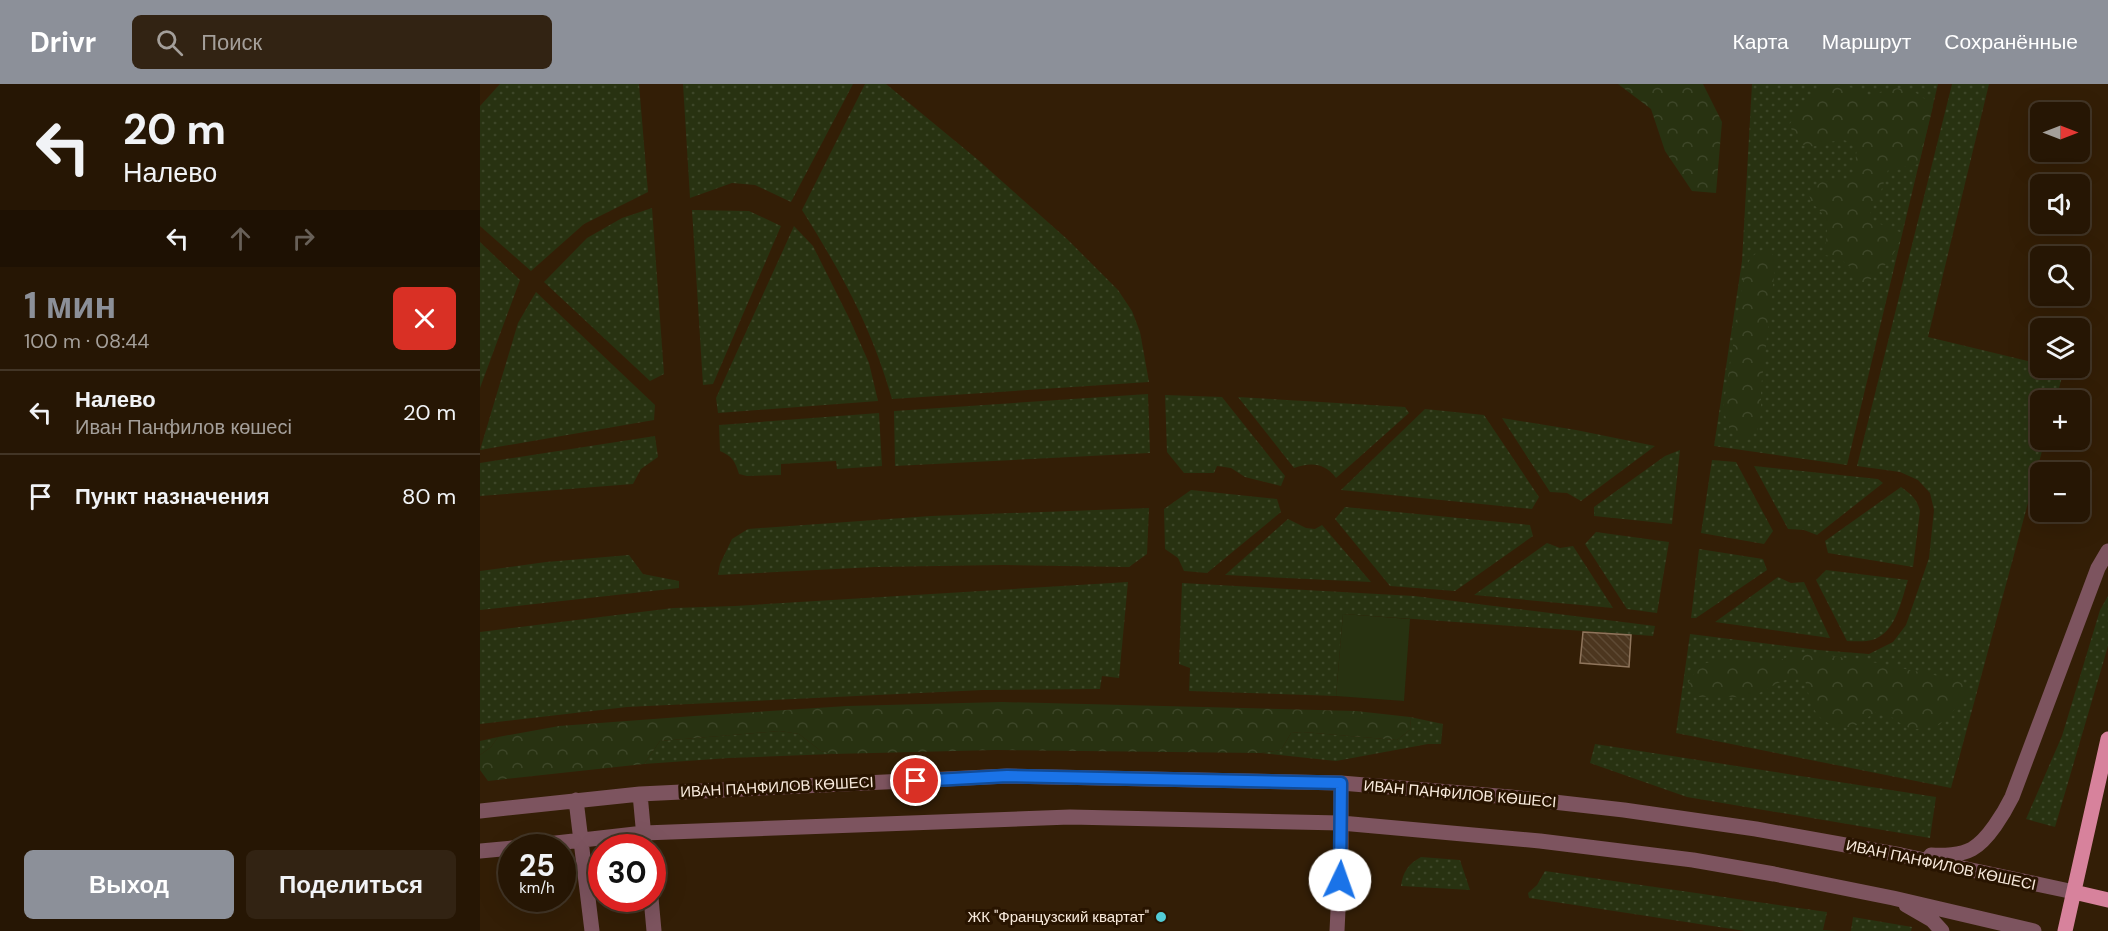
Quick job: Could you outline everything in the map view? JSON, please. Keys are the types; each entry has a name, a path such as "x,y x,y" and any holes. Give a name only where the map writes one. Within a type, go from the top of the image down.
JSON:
{"main road":[{"path":"2065,931 2108,739"},
{"path":"2074,892 2108,900"}],"street":[{"path":"1901,855 1946,856 1972,849 1999,820 2012,797 2098,568 2108,551"},
{"name":"ИВАН ПАНФИЛОВ КӨШЕСІ","path":"480,811 640,794 1007,776 1341,783 1510,797 1624,810 1756,829 1901,855 2074,892"},
{"path":"1337,931 1341,783"},
{"path":"640,794 644,834"},
{"path":"576,800 592,931"},
{"path":"666,839 1070,817 1341,823 1630,851 1763,872 1893,898 2034,931"},
{"path":"576,840 588,839"},
{"path":"480,851 498,849"},
{"path":"1893,898 1932,920 1942,931"},
{"path":"652,912 654,931"}],"green space":[{"path":"500,84 639,84 648,192 584,224 531,271 480,226 480,106"},
{"path":"683,84 853,84 791,202 755,185 732,183 690,198"},
{"path":"865,84 886,84 977,159 1067,239 1118,290 1132,311 1140,332 1149,382 892,399 865,324 830,256 802,210"},
{"path":"1618,84 1703,84 1722,122 1716,193 1692,191 1665,151 1651,109"},
{"path":"1752,84 1938,84 1847,465 1714,446 1742,261"},
{"path":"1827,84 1854,88 1869,98 1887,90 1902,88 1917,94 1933,106 1919,164 1888,170 1880,194 1870,211 1873,221 1902,233 1896,249 1886,263 1861,287 1848,265 1839,259 1825,255 1827,226 1823,214 1811,203 1809,193 1821,182 1846,179 1854,173 1857,147 1841,140 1813,146 1800,144 1789,125 1802,106"},
{"path":"1952,84 1989,84 1928,337 2030,362 2030,378 2062,378 2059,390 2030,390 2030,450 2042,450 2039,462 2030,462 2030,496 1951,788 1676,733 1690,634 1869,654 1893,642 1906,625 1929,558 1934,510 1930,493 1918,480 1900,472 1857,466"},
{"path":"652,208 664,374 650,381 544,282 587,238 622,218"},
{"path":"692,210 749,211 781,226 713,384 703,385"},
{"path":"794,226 813,246 850,320 869,363 878,401 718,413 716,398"},
{"path":"480,242 520,280 480,388"},
{"path":"1767,248 1776,259 1761,388 1761,414 1757,431 1741,438 1730,430 1723,409 1747,265 1751,258"},
{"path":"536,292 655,405 654,420 480,450 518,323"},
{"path":"1148,394 1150,453 895,466 894,411"},
{"path":"1165,395 1222,397 1285,476 1281,486 1245,477 1231,468 1217,466 1214,473 1184,473 1167,452"},
{"path":"1238,397 1405,407 1409,413 1336,478 1327,469 1317,465 1294,468"},
{"path":"1425,409 1484,415 1539,497 1532,509 1341,490"},
{"path":"879,413 882,466 837,469 836,461 781,464 781,475 747,476 739,474 732,460 720,451 719,425"},
{"path":"1502,418 1655,446 1581,501 1567,493 1550,492"},
{"path":"655,436 658,457 641,469 633,484 480,496 480,463"},
{"path":"1680,450 1672,524 1594,516 1594,507 1665,456"},
{"path":"1712,460 1736,462 1773,531 1764,544 1701,533"},
{"path":"1754,466 1878,479 1883,483 1817,535 1804,530 1788,529"},
{"path":"1901,487 1913,497 1920,511 1913,567 1828,553 1825,541"},
{"path":"1191,490 1277,499 1281,512 1207,573 1184,571 1178,558 1165,549 1164,509"},
{"path":"1345,507 1530,525 1533,536 1455,591 1390,586 1335,519"},
{"path":"1149,508 1147,554 1129,567 1003,565 875,567 718,575 720,564 732,539 748,529 931,516"},
{"path":"1288,519 1306,528 1315,529 1322,525 1371,582 1225,575"},
{"path":"1596,532 1669,542 1657,613 1627,609 1585,544"},
{"path":"1547,543 1560,548 1573,546 1613,608 1474,595"},
{"path":"1699,549 1763,559 1767,570 1696,618 1691,618"},
{"path":"629,555 643,574 679,581 679,588 480,610 480,571 546,562"},
{"path":"1826,570 1908,580 1900,606 1887,631 1872,640 1847,641 1816,580"},
{"path":"1778,577 1791,583 1804,582 1830,638 1715,622"},
{"path":"1128,582 1119,678 1102,676 1100,689 983,690 627,707 480,724 480,632 673,608"},
{"path":"1182,583 1414,596 1655,626 1653,636 1343,614 1336,696 1189,691 1190,668 1179,664"},
{"path":"2108,596 2108,646 2055,827 2026,819 2062,736 2100,610"},
{"path":"1343,614 1410,619 1404,701 1336,696"},
{"path":"1799,652 1862,660 1953,679 1967,685 1969,695 1939,725 1912,730 1883,710 1853,726 1837,726 1829,723 1823,720 1814,709 1805,680 1797,677 1782,681 1750,698 1699,697 1688,683 1697,669 1706,663 1724,660 1779,661"},
{"path":"1002,702 1356,711 1410,717 1411,729 1397,740 1291,733 1281,750 1261,753 995,750 833,754 821,751 799,734 780,731 660,741 644,764 488,781 480,770 480,755 491,747 498,737 559,726 847,706"},
{"path":"1410,717 1443,724 1441,744 1428,744 1336,761 1261,753 1281,750 1291,733 1397,740 1411,729"},
{"path":"780,731 799,734 821,751 833,754 644,764 660,741"},
{"path":"498,737 491,747 480,755 480,741"},
{"path":"1595,744 1936,797 1930,838 1687,797 1590,763"},
{"path":"1421,857 1460,860 1470,890 1401,886 1407,869"},
{"path":"1545,871 1827,912 1823,930 1839,931 1745,931 1529,898 1528,893 1537,885"},
{"path":"1853,917 1912,927 1911,931 1851,931"}],"building":[{"path":"1583,632 1631,635 1629,667 1580,663"}],"place":[{"name":"ЖК \"Французский квартат\"","path":"1161,917"}],"route":[{"path":"916,781 1007,776 1341,783 1340,880"}]}
